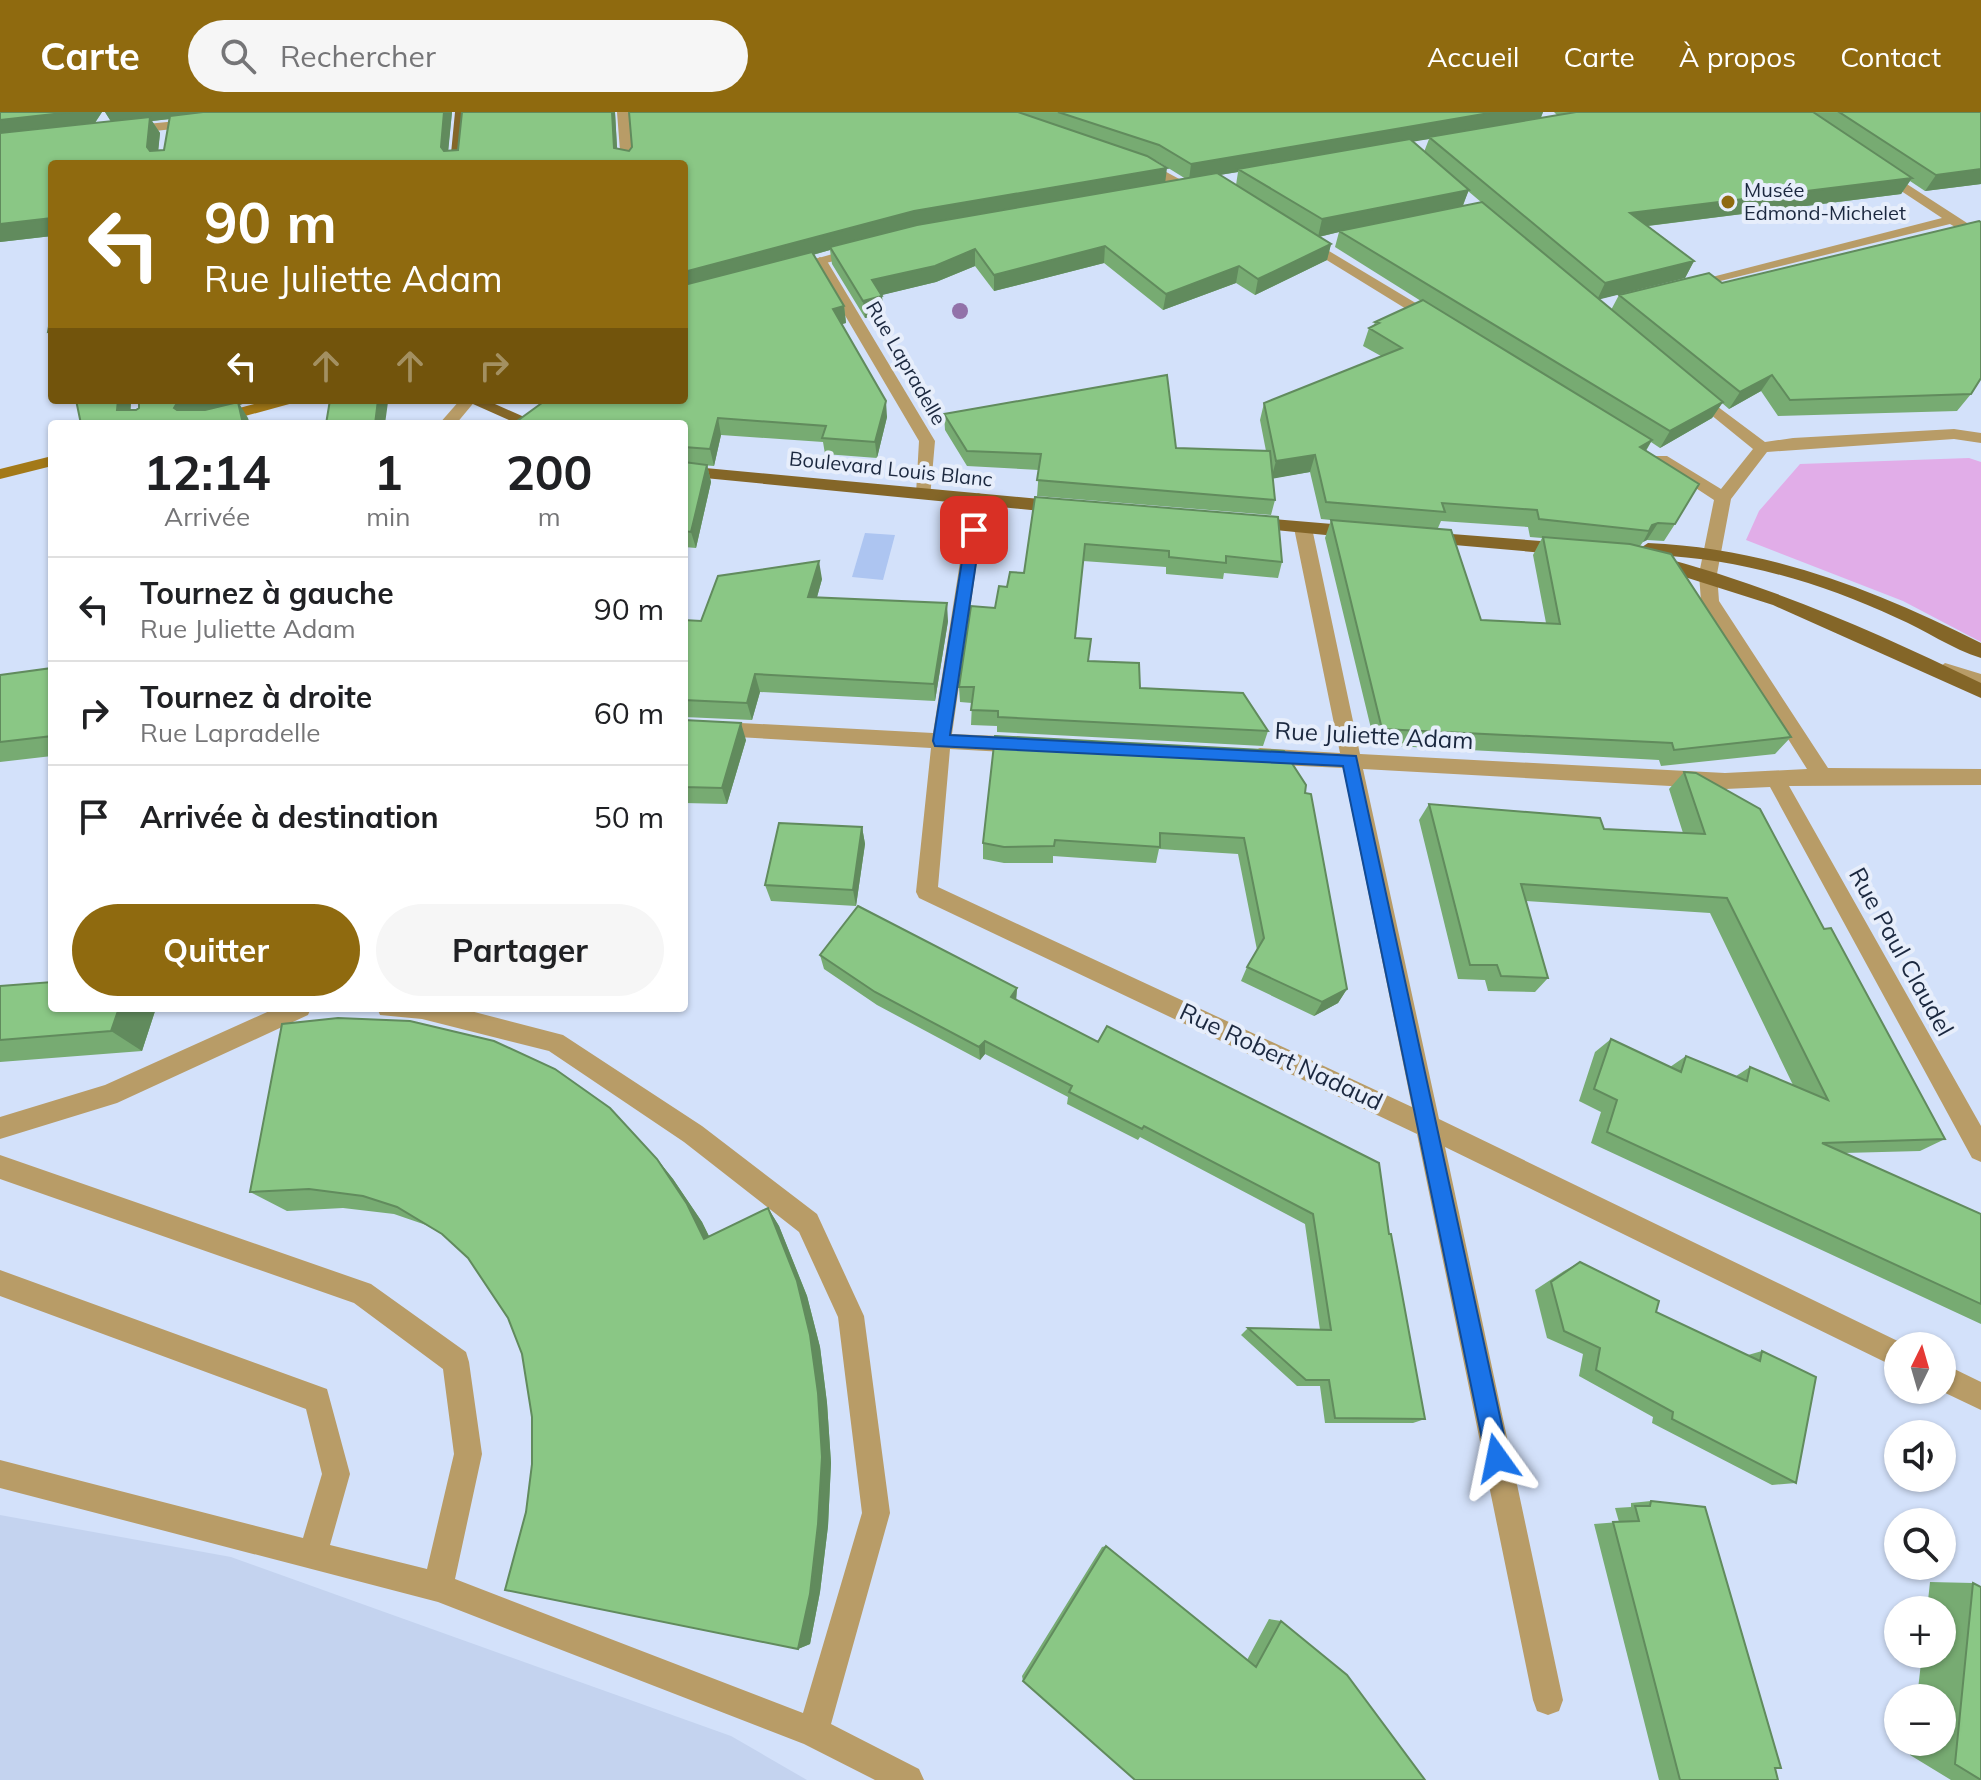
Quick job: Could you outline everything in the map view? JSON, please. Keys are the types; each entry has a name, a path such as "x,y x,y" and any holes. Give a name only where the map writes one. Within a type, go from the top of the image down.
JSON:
{"main road":[{"path":"456,160 461,112"},
{"path":"212,420 272,404"},
{"path":"480,404 522,420"},
{"path":"0,474 48,462"},
{"name":"Boulevard Louis Blanc","path":"688,471 1081,508"},
{"path":"1240,522 1367,533"},
{"path":"1414,537 1588,551"},
{"path":"1981,651 1859,595 1770,565 1713,554 1651,549 1634,554 1708,574 1842,625 1981,691"}],"street":[{"path":"627,160 624,116 718,112"},
{"path":"112,132 170,132 218,121"},
{"path":"1123,157 1195,187 1159,193"},
{"path":"1869,164 1981,238"},
{"path":"1680,287 1953,219"},
{"path":"1288,230 1320,244 1445,327"},
{"path":"775,272 877,245"},
{"name":"Rue Lapradelle","path":"820,261 927,441 924,494"},
{"path":"1686,388 1762,448"},
{"path":"451,420 466,404"},
{"path":"1822,776 1710,601 1708,574 1723,498 1762,448 1793,443 1954,434 1981,438"},
{"path":"1643,449 1723,498"},
{"path":"941,741 978,499"},
{"path":"1303,528 1548,1700"},
{"path":"1928,665 1981,681"},
{"path":"688,727 1040,746"},
{"name":"Rue Robert Nadaud","path":"941,741 927,892 1427,1126 1884,1348"},
{"name":"Rue Juliette Adam","path":"1245,756 1725,781 1822,776 1981,777"},
{"name":"Rue Paul Claudel","path":"1775,778 1981,1150"},
{"path":"0,1128 109,1095 291,1012"},
{"path":"434,1012 555,1042 693,1134 808,1223 851,1316 876,1513 813,1732"},
{"path":"0,1167 362,1293 456,1362 468,1454 438,1587"},
{"path":"0,1283 317,1399 336,1474 313,1555"},
{"path":"1956,1384 1981,1396"},
{"path":"0,1474 438,1587 813,1732 908,1780"}],"shaded area":[{"path":"1969,458 1981,462 1981,642 1903,601 1746,540 1759,511 1800,464"},
{"path":"865,533 895,535 883,580 852,577"},
{"path":"0,1515 231,1557 731,1736 807,1780 0,1780"}],"building":[{"path":"0,112 72,112 0,120"},
{"path":"203,112 444,112 441,147 444,151 458,150 462,112 612,112 614,148 629,151 632,147 629,112 1018,112 1147,156 1167,168 914,211 688,271 688,160 48,160 48,218 0,224 0,133 150,117 147,147 150,151 164,150 170,116"},
{"path":"1058,112 1495,112 1191,164 1159,145"},
{"path":"1576,112 1813,112 1912,178 1630,213 1694,261 1605,283 1429,137"},
{"path":"1839,112 1981,112 1981,169 1936,175"},
{"path":"1410,139 1469,190 1322,219 1238,169"},
{"path":"1217,173 1331,244 1258,279 1239,266 1166,294 1105,246 994,275 975,249 935,266 872,280 882,296 863,301 830,247 917,225"},
{"path":"1482,202 1723,402 1670,431 1339,231"},
{"path":"1979,221 1981,378 1971,394 1790,400 1772,375 1740,392 1619,295 1709,273 1722,283"},
{"path":"812,252 844,306 833,309 886,401 875,442 822,438 826,426 718,418 710,449 688,447 688,420 518,420 540,404 688,404 688,284"},
{"path":"1423,300 1652,440 1640,447 1699,484 1675,524 1658,523 1652,525 1649,531 1539,519 1537,510 1442,503 1445,512 1326,502 1315,455 1276,461 1264,403 1402,348 1369,328 1379,323 1375,322"},
{"path":"1167,375 1176,448 1270,451 1275,500 1037,480 1041,454 967,451 944,414"},
{"path":"77,404 118,404 117,410 136,410 139,404 176,404 174,408 177,410 205,410 238,404 242,420 80,420"},
{"path":"329,404 378,404 376,420 327,420"},
{"path":"688,463 707,465 691,532 688,532"},
{"path":"1035,497 1278,517 1282,562 1226,556 1226,563 1169,557 1169,551 1085,544 1075,638 1091,639 1088,661 1139,663 1140,688 1243,693 1268,731 998,717 998,711 971,710 974,687 959,687 971,606 995,608 999,586 1007,587 1010,572 1024,573"},
{"path":"1331,520 1451,530 1481,620 1560,624 1543,537 1630,544 1671,554 1791,737 1674,750 1672,743 1382,729"},
{"path":"819,561 808,597 947,603 934,684 755,674 747,703 688,700 688,620 701,621 718,576"},
{"path":"48,669 48,736 0,742 0,675"},
{"path":"688,720 741,723 722,788 688,787"},
{"path":"995,736 1284,751 1306,785 1305,793 1311,794 1347,989 1322,1002 1247,967 1264,938 1244,838 1160,833 1160,847 1055,840 1054,846 1004,847 983,843"},
{"path":"1684,772 1696,773 1760,809 1824,929 1831,928 1945,1139 1822,1143 1981,1214 1981,1304 1607,1132 1617,1100 1594,1089 1611,1039 1681,1072 1686,1056 1747,1081 1750,1067 1828,1100 1727,898 1521,884 1548,978 1501,976 1497,965 1470,965 1429,804 1600,818 1604,829 1705,834"},
{"path":"779,823 862,827 853,890 765,885"},
{"path":"858,906 1017,988 1011,997 1098,1042 1107,1026 1379,1163 1389,1234 1425,1419 1335,1418 1329,1380 1306,1380 1248,1328 1331,1330 1313,1214 1144,1126 1142,1129 1069,1092 1072,1086 985,1041 979,1047 875,992 820,955"},
{"path":"48,982 48,1012 118,1012 111,1031 0,1040 0,986"},
{"path":"338,1018 410,1021 494,1041 555,1069 610,1108 657,1159 687,1204 704,1239 768,1208 797,1281 810,1335 818,1393 822,1457 818,1524 810,1594 798,1649 505,1590 526,1512 532,1464 532,1417 522,1354 508,1318 468,1258 442,1234 397,1207 363,1196 309,1189 250,1192 282,1024"},
{"path":"1580,1262 1659,1301 1656,1312 1760,1361 1762,1351 1816,1377 1796,1483 1672,1419 1673,1412 1596,1370 1600,1348 1564,1331 1551,1282"},
{"path":"1651,1501 1705,1507 1781,1768 1775,1768 1778,1780 1680,1780 1613,1522 1639,1521 1635,1506 1650,1506"},
{"path":"1106,1546 1256,1667 1281,1621 1347,1675 1425,1780 1135,1780 1023,1681"},
{"path":"1973,1583 1981,1587 1981,1780 1955,1764"}],"place":[{"name":"Musée Edmond-Michelet","path":"1728,202"}],"route":[{"path":"974,530 941,741 1350,760 1497,1458"}]}
